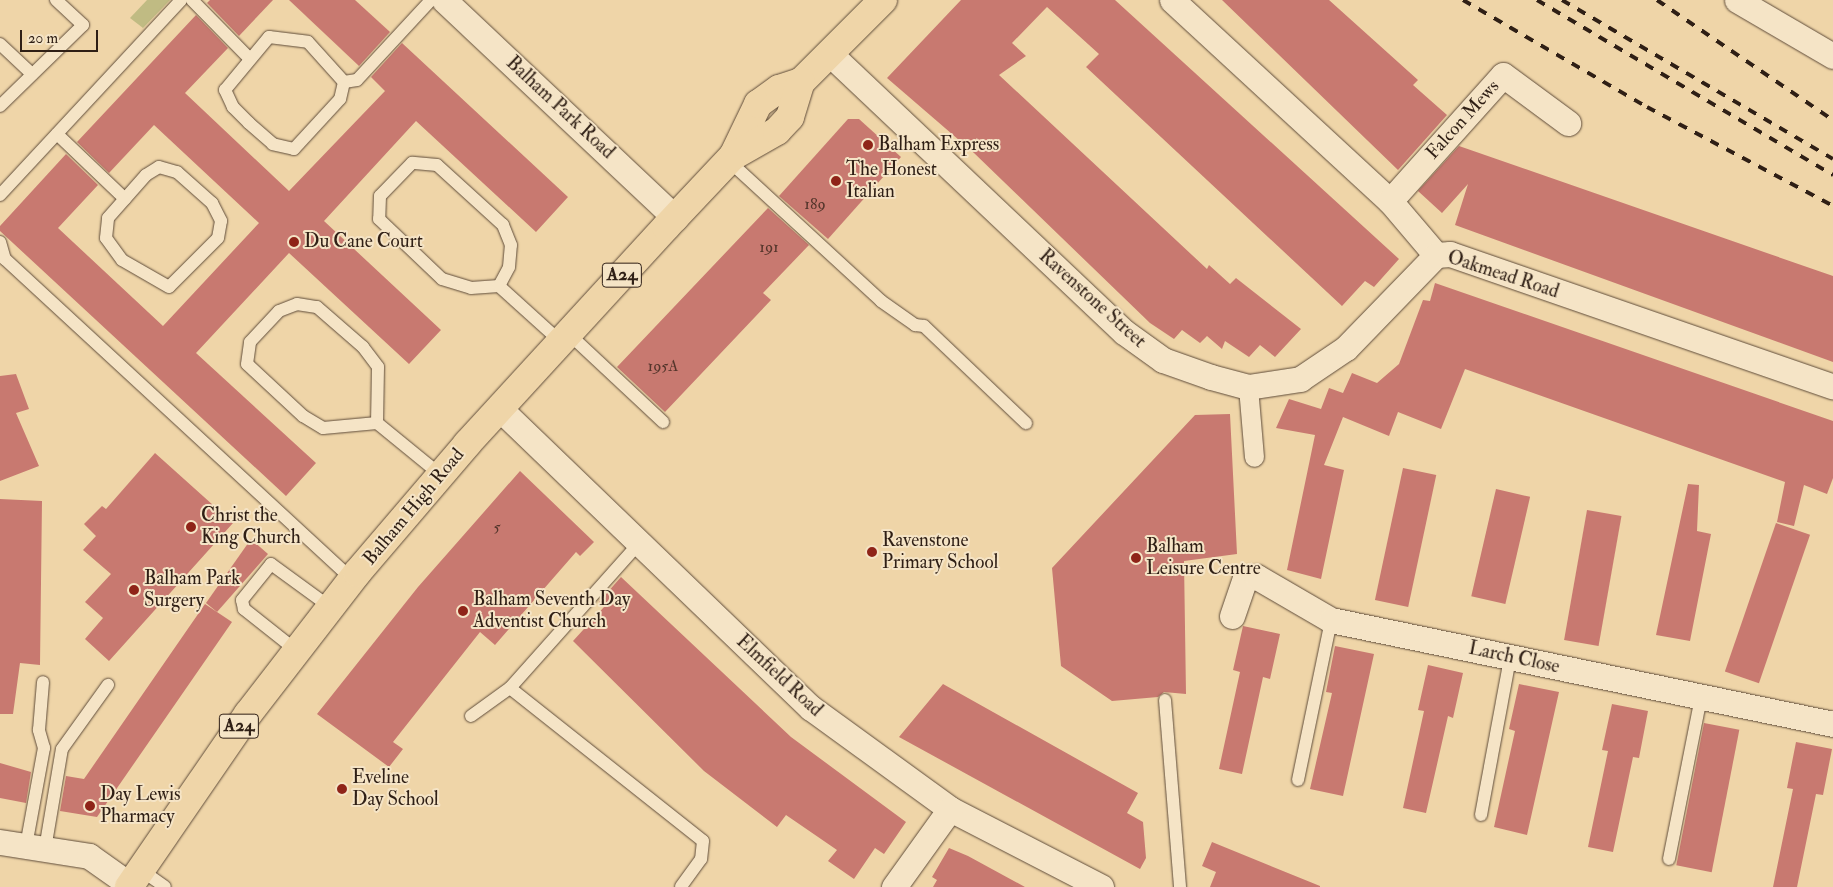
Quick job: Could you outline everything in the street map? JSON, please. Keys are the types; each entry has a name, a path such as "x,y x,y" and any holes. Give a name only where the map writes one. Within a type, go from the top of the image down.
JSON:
{"highway":[{"name":"Balham High Road","path":"133,880 297,651 352,580 500,408 522,389 565,338 731,159 758,104 779,89 801,82 883,0"}],"street":[{"name":"Balham Park Road","path":"444,0 675,218"},
{"name":"Oakmead Road","path":"1172,0 1390,201 1436,255 1450,254 1833,387"},
{"path":"1737,0 1833,56"},
{"name":"Ravenstone Street","path":"829,52 1124,332 1164,360 1248,387 1300,379 1346,348 1436,255"},
{"name":"Falcon Mews","path":"1390,201 1503,75 1568,123"},
{"path":"1248,387 1254,457"},
{"name":"Elmfield Road","path":"500,408 811,708 950,809 1102,887"},
{"name":"Larch Close","path":"1232,616 1245,578 1257,577 1331,620 1833,724"},
{"path":"894,887 950,809"},
{"path":"0,842 90,856 133,880"}],"lane":[{"path":"0,106 83,25 56,0"},
{"path":"0,195 181,0"},
{"path":"192,0 249,58"},
{"path":"344,82 357,80 431,0"},
{"path":"269,37 308,42 344,82 340,99 294,149 273,144 232,107 225,90 249,58 269,37"},
{"path":"0,44 32,74"},
{"path":"57,134 125,199"},
{"path":"731,159 881,301 914,325 924,326 1026,424"},
{"path":"499,286 509,267 511,245 503,226 437,165 412,163 380,196 379,219 442,279 471,288 499,286 565,338 663,422"},
{"path":"159,167 177,172 212,203 221,222 218,238 169,286 151,280 122,260 106,238 108,218 125,199 159,167"},
{"path":"0,242 5,259 352,580"},
{"path":"377,423 378,367 363,347 317,307 297,304 279,311 250,342 247,364 302,416 324,428 377,423 442,476"},
{"path":"472,716 510,688 639,543"},
{"path":"297,651 244,609 242,600 271,564 330,607"},
{"path":"1298,780 1331,620"},
{"path":"1481,815 1510,658"},
{"path":"36,847 44,748 40,730 43,682"},
{"path":"36,847 62,749 108,684"},
{"path":"510,688 703,841 701,859 681,887"},
{"path":"1669,859 1701,697"},
{"path":"1165,700 1180,887"},
{"path":"133,880 165,887"}],"shaded area":[{"path":"147,0 170,0 143,28 130,18"}],"building":[{"path":"210,0 273,0 239,36 207,3"},
{"path":"289,0 355,0 390,32 359,66"},
{"path":"961,0 1115,0 1399,259 1374,287 1365,281 1342,306 1086,67 1099,54 1047,7 1012,43 1026,56 999,75 1207,269 1209,265 1230,284 1236,278 1301,329 1275,357 1260,345 1249,357 1225,341 1222,349 1207,336 1200,343 1182,330 1174,339 1150,323 974,153 887,78"},
{"path":"1222,0 1329,0 1418,80 1413,85 1447,115 1398,170"},
{"name":"Du Cane Court","path":"196,15 228,48 185,93 289,191 385,91 371,77 402,43 568,197 536,232 416,121 324,221 441,330 409,364 289,253 196,353 316,463 286,496 0,231 0,226 66,154 98,185 58,228 163,326 259,223 154,125 109,173 77,142"},
{"path":"848,119 859,119 901,157 828,239 779,196"},
{"path":"1459,146 1833,276 1833,362 1455,225 1468,184 1442,213 1418,191"},
{"path":"768,208 809,245 763,293 771,300 665,412 617,367"},
{"path":"1435,283 1833,421 1833,478 1827,494 1804,485 1794,526 1777,522 1785,482 1465,369 1441,429 1398,412 1389,436 1343,417 1324,465 1344,470 1321,579 1287,570 1315,435 1276,428 1289,399 1321,409 1329,388 1343,393 1352,373 1377,383 1399,364 1423,300 1430,301"},
{"path":"16,374 29,409 16,413 39,466 0,481 0,376"},
{"name":"Balham Leisure Centre","path":"1230,414 1237,554 1184,561 1186,694 1164,692 1158,697 1112,701 1061,666 1052,568 1195,415"},
{"path":"155,453 233,523 109,661 85,639 103,618 85,602 111,574 83,550 96,536 84,524 102,506 106,509"},
{"path":"1403,468 1436,475 1408,607 1375,600"},
{"path":"520,471 594,542 580,556 576,552 495,645 480,632 393,742 403,749 389,767 317,714 418,587"},
{"path":"1688,484 1699,485 1697,531 1711,534 1690,641 1656,635"},
{"path":"1496,489 1530,497 1505,604 1471,596"},
{"path":"0,499 42,501 40,665 20,663 13,714 0,714"},
{"path":"1587,510 1621,516 1599,646 1564,640"},
{"path":"1776,523 1810,535 1759,683 1725,671"},
{"path":"251,539 268,554 217,612 206,603"},
{"path":"621,577 791,737 906,822 884,854 875,848 854,879 828,861 837,850 786,815 777,827 704,771 573,641 604,607 599,602"},
{"path":"205,604 232,622 97,817 60,811 66,776 84,779"},
{"path":"1243,626 1280,634 1270,679 1263,677 1242,774 1219,769 1240,672 1233,670"},
{"path":"1335,646 1374,654 1343,796 1310,789 1332,693 1326,692"},
{"path":"1428,665 1463,673 1453,718 1448,716 1426,813 1403,808 1424,711 1418,710"},
{"path":"943,684 1138,793 1127,813 1143,822 1146,858 1140,869 899,737"},
{"path":"1519,684 1559,692 1527,835 1494,827 1515,731 1509,729"},
{"path":"1612,704 1648,711 1639,758 1633,757 1613,852 1588,847 1608,751 1602,750"},
{"path":"1704,723 1739,730 1712,872 1676,865"},
{"path":"1796,742 1832,749 1823,795 1816,794 1797,887 1773,887 1793,789 1787,788"},
{"path":"0,763 31,772 26,803 0,798"},
{"path":"1212,842 1320,887 1210,887 1216,872 1202,866"},
{"path":"949,848 968,856 1025,887 933,887 937,880 932,877"}],"railway":[{"path":"1463,0 1647,107 1833,206"},
{"path":"1537,0 1833,175"},
{"path":"1562,0 1833,159"},
{"path":"1657,0 1833,120"}],"place":[{"name":"Balham Express","path":"868,145"},
{"name":"The Honest Italian","path":"836,181"},
{"name":"Du Cane Court","path":"294,242"},
{"name":"Christ the King Church","path":"191,527"},
{"name":"Ravenstone Primary School","path":"872,552"},
{"name":"Balham Leisure Centre","path":"1136,558"},
{"name":"Balham Park Surgery","path":"134,590"},
{"name":"Balham Seventh Day Adventist Church","path":"463,611"},
{"name":"Eveline Day School","path":"342,789"},
{"name":"Day Lewis Pharmacy","path":"90,806"}]}
